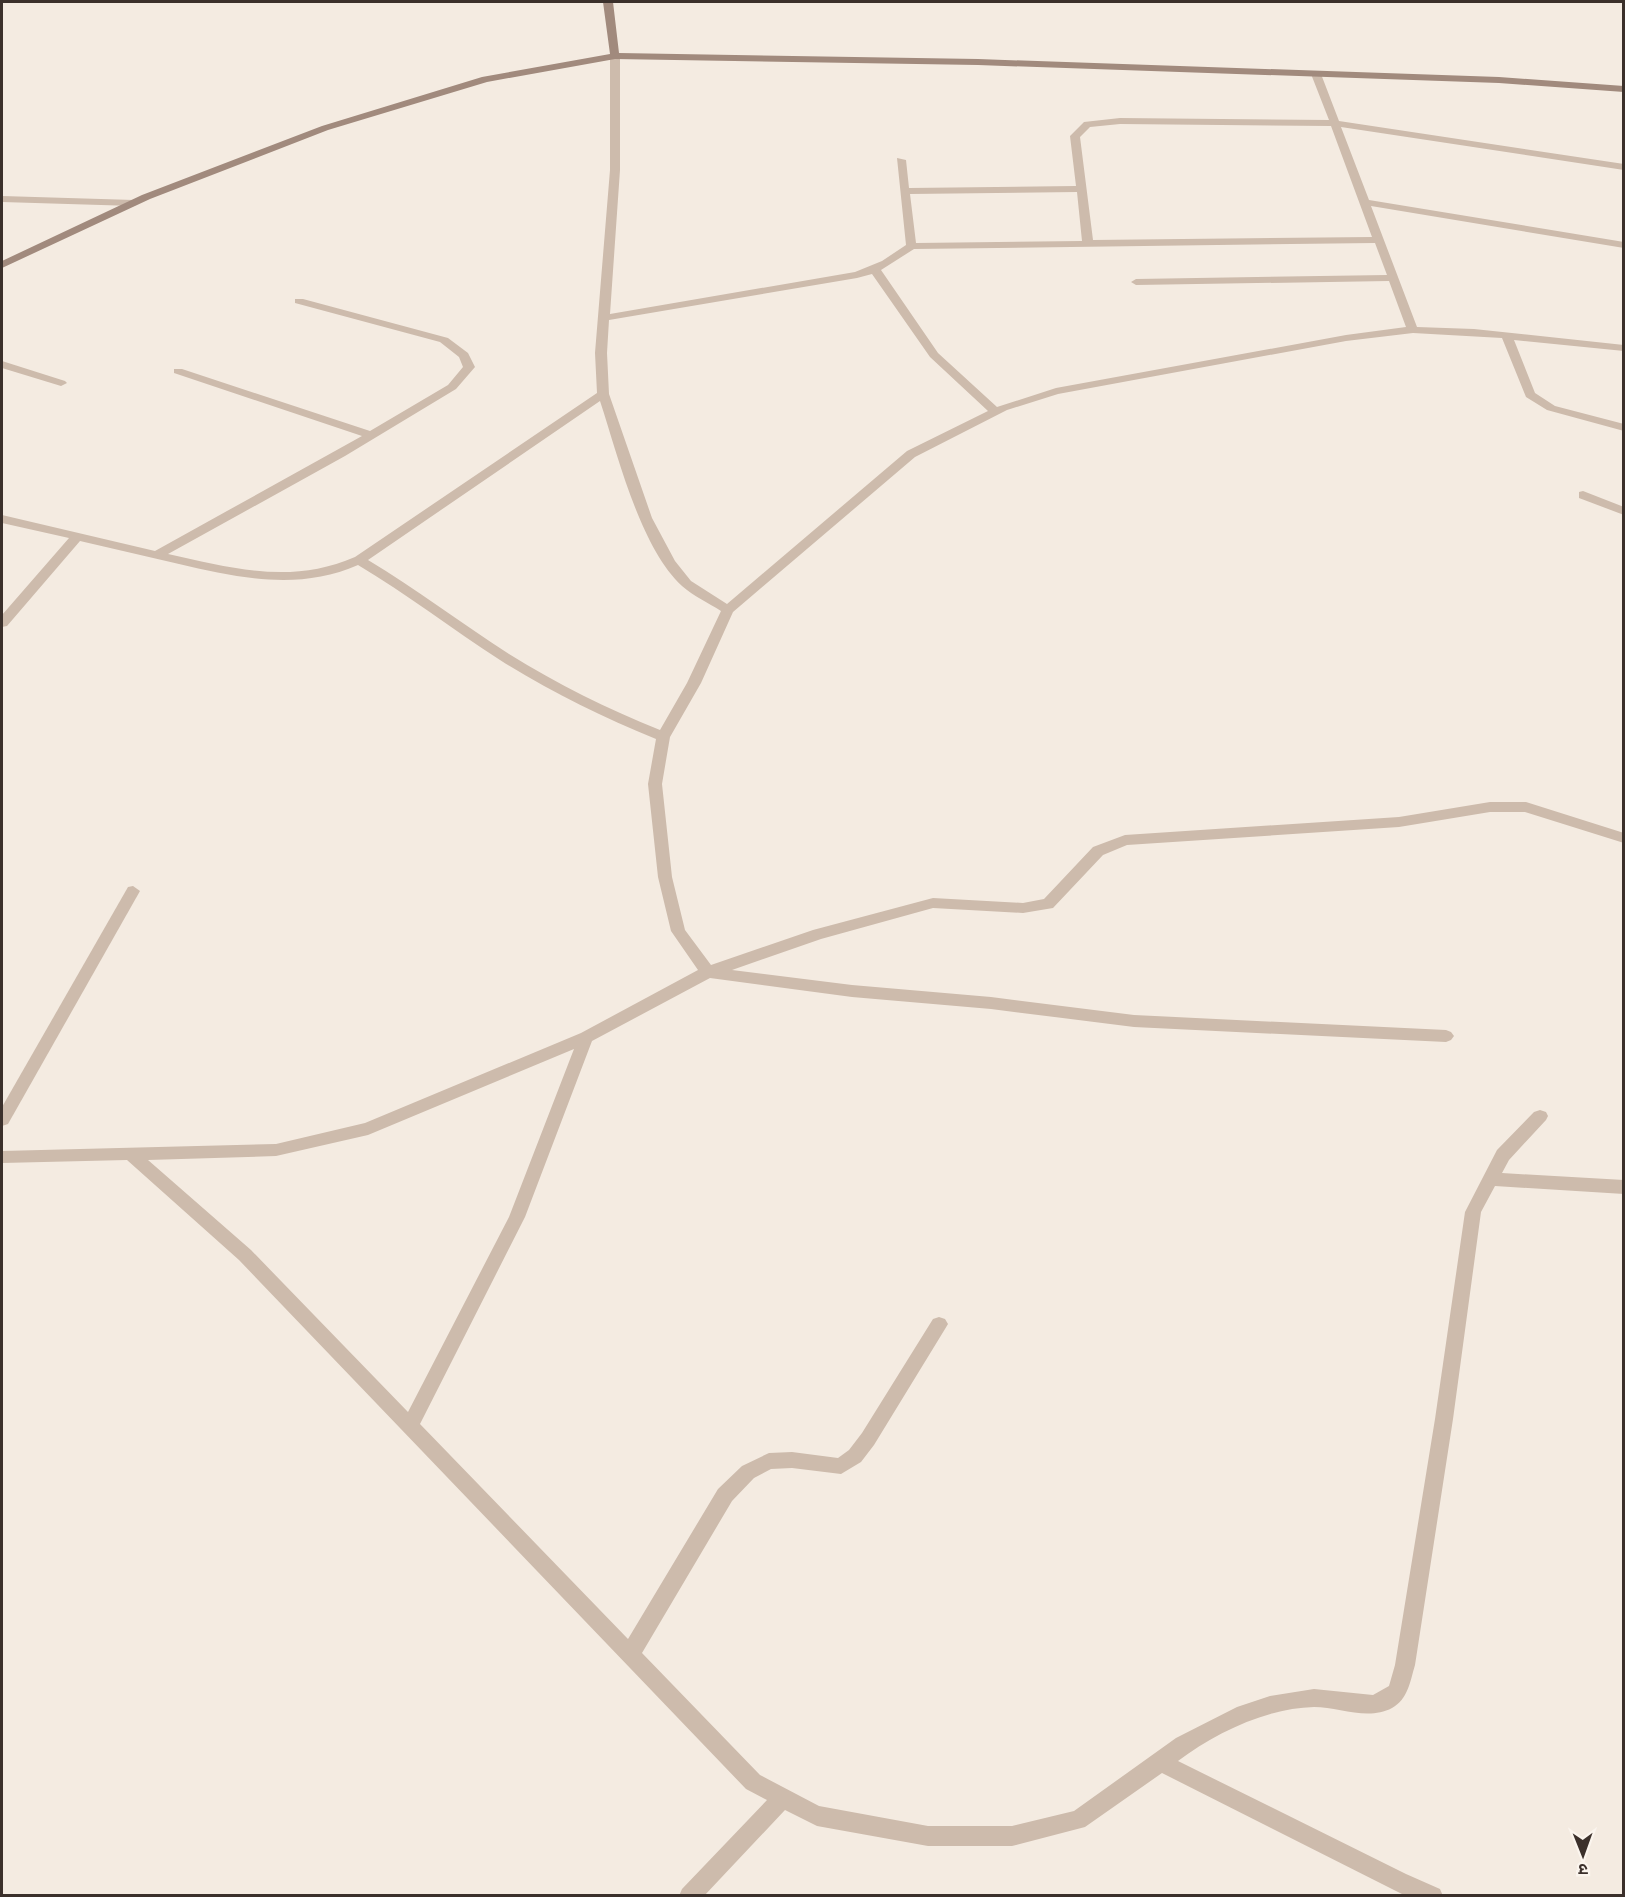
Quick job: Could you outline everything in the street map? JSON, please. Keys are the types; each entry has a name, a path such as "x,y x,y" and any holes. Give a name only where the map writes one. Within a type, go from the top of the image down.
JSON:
{"street":[{"path":"608,2 615,56 615,170 601,353 603,394 646,518 669,562 687,584 728,609"},
{"path":"2,265 134,203 325,128 474,82 615,56 978,62 1499,80 1623,88"},
{"path":"1316,74 1413,330"},
{"path":"1088,244 1075,136 1088,124 1120,121 1335,123 1623,167"},
{"path":"901,160 911,246"},
{"path":"906,191 1082,189"},
{"path":"2,200 134,203"},
{"path":"1364,202 1623,245"},
{"path":"603,318 875,270 892,261 911,246 1379,240"},
{"path":"875,270 934,355 995,411"},
{"path":"1136,282 1393,278"},
{"path":"156,555 372,435 452,387 469,367 464,355 444,340 299,302"},
{"path":"1446,1036 1134,1021 991,1003 852,991 708,972 678,931 665,877 655,784 663,737 694,683 728,609 911,454 995,411 1056,391 1346,338 1413,330 1507,336 1623,348"},
{"path":"1507,336 1530,394 1551,408 1623,428"},
{"path":"2,364 61,383"},
{"path":"178,371 372,435"},
{"path":"2,519 239,574 297,578 334,571 359,560 603,394"},
{"path":"1583,495 1623,511"},
{"path":"2,623 77,537"},
{"path":"359,560 409,590 505,657 603,712 663,737"},
{"path":"2,1157 133,1156 276,1150 368,1129 586,1037 708,972 818,934 933,903 1023,908 1048,904 1098,851 1125,840 1399,822 1490,807 1526,807 1623,838"},
{"path":"2,1120 133,891"},
{"path":"411,1425 517,1217 586,1037"},
{"path":"133,1156 245,1255 753,1782 817,1816 928,1836 1012,1836 1078,1820 1183,1745 1238,1717 1270,1705 1314,1698 1373,1704 1385,1701 1397,1692 1405,1665 1444,1419 1473,1212 1503,1155 1540,1116"},
{"path":"1490,1179 1623,1187"},
{"path":"630,1654 725,1495 748,1472 769,1461 792,1460 842,1466 855,1456 939,1324"},
{"path":"1160,1762 1399,1882 1433,1896"},
{"path":"689,1896 783,1798"}]}
